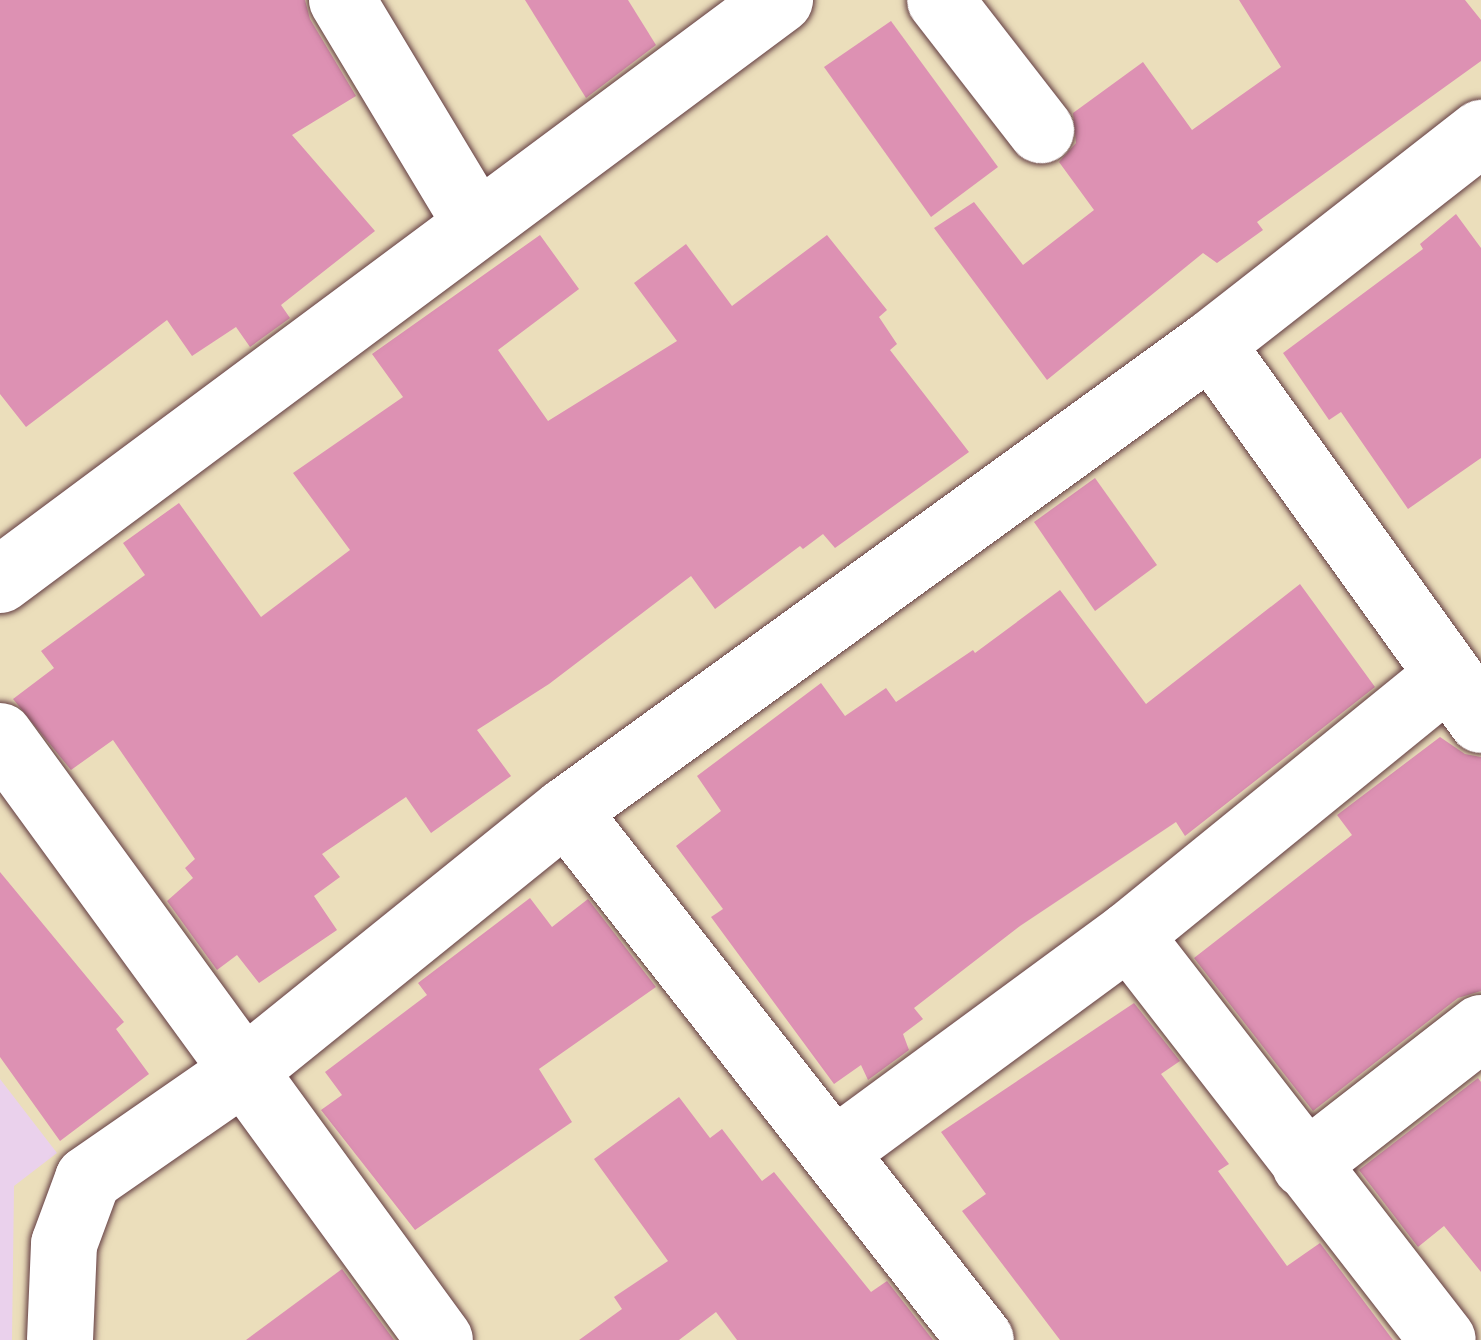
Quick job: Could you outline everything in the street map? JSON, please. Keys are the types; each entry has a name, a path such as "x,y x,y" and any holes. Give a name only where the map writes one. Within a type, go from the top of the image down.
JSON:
{"street":[{"path":"342,0 477,225"},
{"path":"0,580 780,0"},
{"path":"940,0 1041,130"},
{"path":"59,1340 64,1244 88,1179 242,1073 566,811 1210,344 1481,133"},
{"path":"835,1151 1464,698 1210,344"},
{"path":"0,736 440,1340"},
{"path":"566,811 981,1340"},
{"path":"1130,935 1443,1340"},
{"path":"1305,1165 1481,1028"}],"shaded area":[{"path":"0,1079 57,1153 14,1186 12,1340 0,1340"}],"building":[{"path":"0,0 305,0 310,19 356,96 292,135 375,231 281,305 290,318 250,347 236,327 192,356 167,320 26,427 0,394"},
{"path":"525,0 628,0 656,45 586,98"},
{"path":"1239,0 1465,0 1481,20 1481,61 1257,222 1263,230 1217,263 1203,253 1047,380 934,228 974,202 1023,265 1094,210 1059,162 1076,143 1073,113 1143,62 1192,130 1281,67"},
{"path":"891,21 998,167 931,217 824,67"},
{"path":"1456,214 1481,248 1481,458 1408,509 1341,412 1329,420 1283,353 1423,249 1420,244"},
{"path":"540,235 579,289 498,350 548,421 677,341 634,283 686,244 732,306 827,235 887,310 879,317 897,344 890,350 969,452 835,548 823,534 715,609 691,576 549,684 477,730 511,776 431,833 406,797 322,854 340,877 314,896 337,930 259,983 237,955 217,970 167,901 193,878 185,868 195,859 113,740 71,770 13,699 54,668 41,651 145,575 123,543 179,503 261,617 350,550 293,473 403,397 372,354"},
{"path":"1095,478 1157,565 1095,611 1034,522"},
{"path":"1300,584 1375,687 1185,836 1176,822 1020,926 914,1008 923,1019 903,1034 909,1050 868,1080 861,1065 834,1084 711,917 723,909 676,846 721,811 697,776 821,683 845,716 886,688 896,702 973,650 975,653 1060,590 1146,704"},
{"path":"1440,737 1465,754 1481,757 1481,991 1458,998 1313,1111 1194,958 1352,835 1337,815"},
{"path":"0,872 124,1022 116,1029 149,1074 60,1141 0,1057"},
{"path":"530,898 552,927 588,899 656,987 539,1069 572,1122 415,1230 321,1110 342,1095 325,1072 427,995 418,983"},
{"path":"1134,1003 1180,1061 1161,1074 1229,1164 1218,1171 1287,1266 1320,1243 1393,1340 1060,1340 962,1211 986,1194 941,1132"},
{"path":"1478,1078 1481,1272 1444,1226 1418,1247 1359,1170"},
{"path":"679,1097 710,1138 722,1129 762,1181 774,1172 871,1292 887,1281 933,1340 737,1340 716,1312 679,1340 579,1340 622,1309 614,1297 668,1261 594,1159"},
{"path":"342,1269 394,1340 246,1340"}]}
